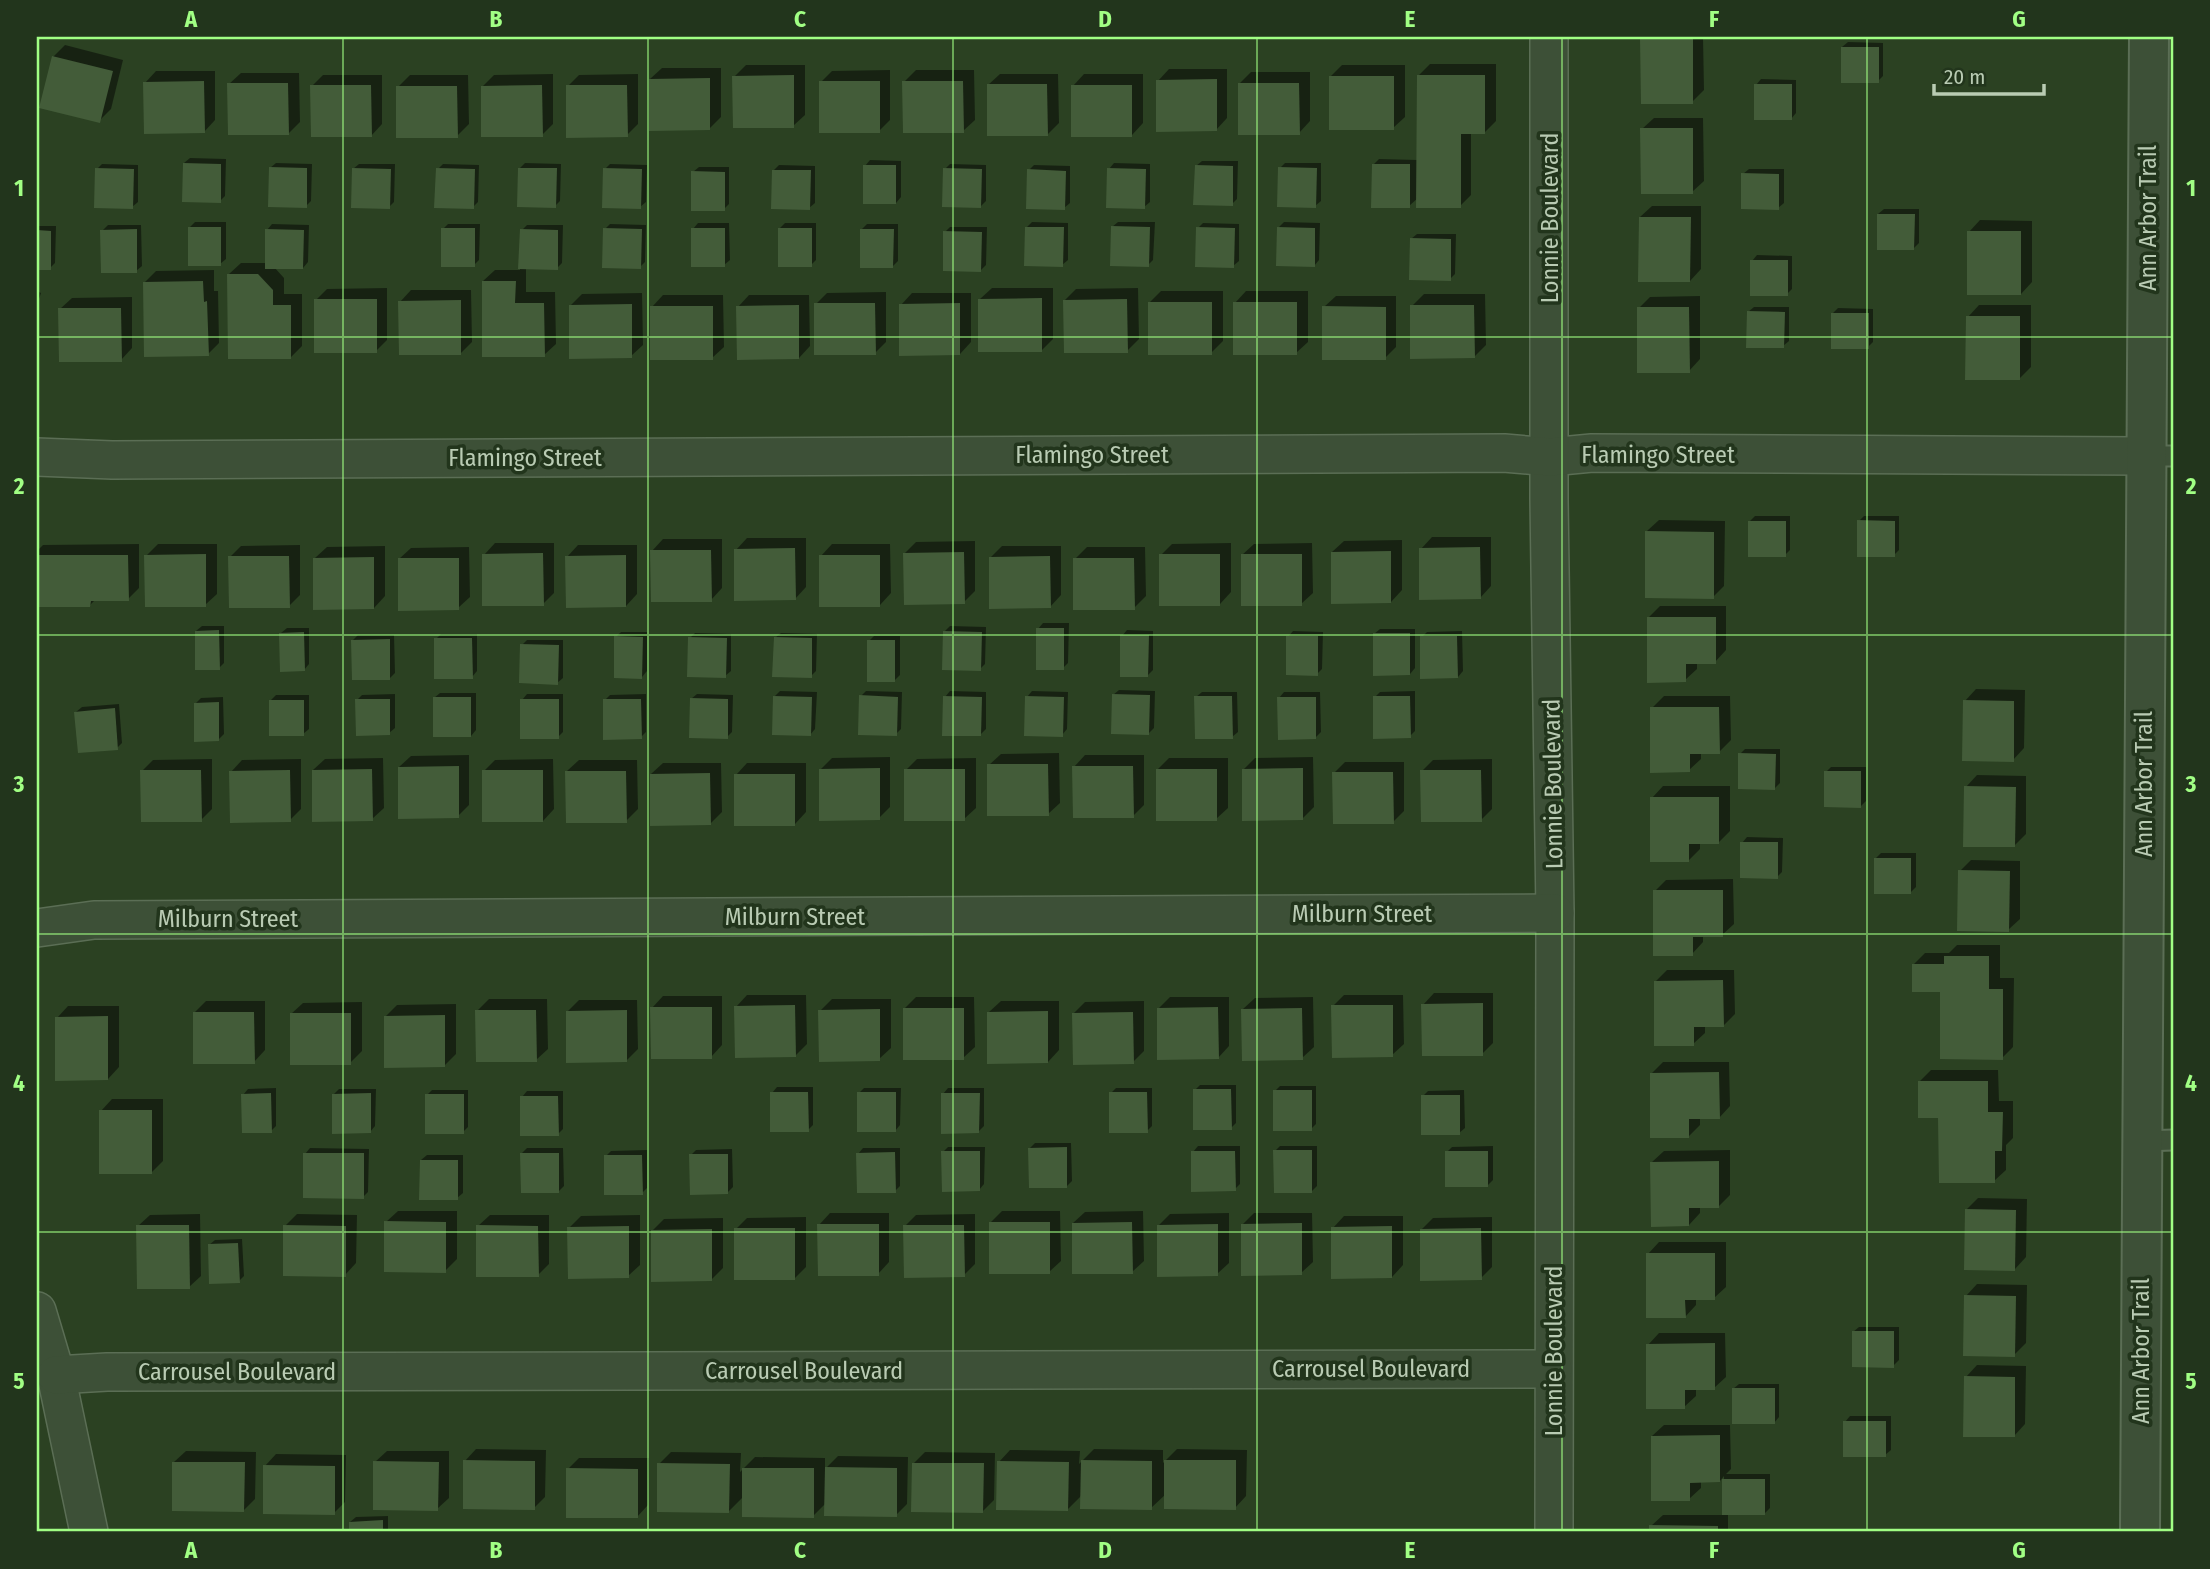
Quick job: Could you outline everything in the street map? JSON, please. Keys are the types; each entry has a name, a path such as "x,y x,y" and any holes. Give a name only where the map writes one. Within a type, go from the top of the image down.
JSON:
{"street":[{"name":"Lonnie Boulevard","path":"1549,37 1555,913 1554,1532"},
{"name":"Ann Arbor Trail","path":"2140,1532 2158,1141 2160,456 2149,37"},
{"name":"Flamingo Street","path":"37,457 125,460 1504,453 1550,457 1592,453 2160,456"},
{"name":"Milburn Street","path":"37,928 108,920 1555,913"},
{"path":"37,1311 56,1375 89,1532"},
{"name":"Carrousel Boulevard","path":"56,1375 134,1372 1553,1369"}],"building":[{"path":"1640,38 1693,38 1693,104 1641,104"},
{"path":"1841,47 1879,47 1879,83 1841,83"},
{"path":"52,56 113,71 100,123 39,108"},
{"path":"794,75 794,128 733,128 732,76"},
{"path":"1417,75 1485,75 1485,134 1461,134 1461,208 1416,208"},
{"path":"1329,76 1394,76 1394,130 1329,130"},
{"path":"710,78 710,130 649,131 649,79"},
{"path":"1217,79 1217,131 1156,132 1156,80"},
{"path":"204,81 205,133 144,134 143,82"},
{"path":"819,81 880,81 880,133 819,133"},
{"path":"902,81 963,81 964,133 903,133"},
{"path":"227,83 288,83 289,135 228,135"},
{"path":"1238,83 1299,83 1300,135 1238,135"},
{"path":"987,84 1047,84 1048,136 987,136"},
{"path":"1754,84 1792,84 1792,120 1754,120"},
{"path":"310,85 371,85 372,137 311,137"},
{"path":"542,85 543,137 481,137 481,86"},
{"path":"566,85 627,85 628,137 566,138"},
{"path":"1071,85 1132,85 1132,137 1071,137"},
{"path":"396,86 457,86 458,138 396,138"},
{"path":"1640,128 1693,128 1693,194 1641,194"},
{"path":"183,163 221,164 221,203 182,202"},
{"path":"1372,164 1410,164 1410,208 1371,208"},
{"path":"863,165 896,165 896,204 863,204"},
{"path":"1195,165 1233,166 1233,206 1193,205"},
{"path":"269,167 307,168 307,208 268,207"},
{"path":"1278,167 1317,168 1316,208 1277,207"},
{"path":"95,168 134,169 133,209 94,208"},
{"path":"352,168 391,169 390,209 351,208"},
{"path":"436,168 475,169 474,209 434,208"},
{"path":"518,168 557,168 556,208 517,207"},
{"path":"603,168 642,169 641,209 602,208"},
{"path":"943,168 982,169 981,208 942,207"},
{"path":"1107,168 1146,169 1145,209 1106,208"},
{"path":"1027,169 1066,171 1065,210 1026,209"},
{"path":"772,170 811,170 810,210 771,209"},
{"path":"691,171 725,172 725,211 691,211"},
{"path":"1741,173 1779,174 1779,210 1741,209"},
{"path":"1877,214 1915,214 1914,250 1877,250"},
{"path":"1639,217 1691,217 1690,282 1638,282"},
{"path":"1111,226 1150,227 1149,267 1110,266"},
{"path":"188,227 221,227 221,266 188,266"},
{"path":"1025,227 1064,227 1063,267 1024,266"},
{"path":"1196,227 1235,228 1234,268 1195,267"},
{"path":"1277,227 1315,228 1315,267 1276,266"},
{"path":"441,228 475,228 475,267 441,267"},
{"path":"603,228 642,229 641,269 602,268"},
{"path":"691,228 725,228 725,267 691,267"},
{"path":"778,228 812,228 812,267 778,267"},
{"path":"137,229 137,273 101,273 100,230"},
{"path":"265,229 304,230 303,269 265,269"},
{"path":"520,229 558,230 558,270 518,269"},
{"path":"860,229 894,229 893,268 860,268"},
{"path":"37,230 51,231 51,270 37,270"},
{"path":"943,231 982,232 981,272 943,271"},
{"path":"1967,231 2021,231 2021,295 1967,295"},
{"path":"1410,238 1451,239 1451,281 1409,280"},
{"path":"1750,260 1788,260 1788,296 1750,296"},
{"path":"227,274 258,274 273,290 273,305 291,305 291,359 228,359"},
{"path":"203,281 204,302 207,301 209,356 144,357 143,282"},
{"path":"482,281 516,281 515,303 544,303 545,357 482,357"},
{"path":"1042,298 1042,352 978,352 978,299"},
{"path":"314,299 377,299 377,353 314,353"},
{"path":"1127,299 1128,353 1064,353 1063,300"},
{"path":"461,300 461,355 399,355 398,301"},
{"path":"1148,302 1212,302 1212,355 1148,355"},
{"path":"1233,302 1297,302 1297,355 1233,355"},
{"path":"814,303 875,303 876,355 814,355"},
{"path":"960,303 960,355 899,356 899,304"},
{"path":"632,304 632,358 569,359 569,305"},
{"path":"799,305 799,359 737,360 736,306"},
{"path":"1410,305 1474,305 1475,358 1410,359"},
{"path":"650,306 713,306 713,360 650,360"},
{"path":"1322,306 1386,307 1386,360 1322,360"},
{"path":"1637,307 1689,307 1690,373 1637,373"},
{"path":"58,308 121,308 122,362 59,362"},
{"path":"1747,311 1785,312 1784,348 1746,348"},
{"path":"1831,313 1869,313 1869,349 1831,349"},
{"path":"1966,316 2020,316 2020,380 1965,380"},
{"path":"1857,520 1895,521 1895,557 1857,557"},
{"path":"1748,521 1786,521 1786,557 1748,557"},
{"path":"1645,531 1714,532 1714,599 1645,598"},
{"path":"1480,547 1481,599 1419,600 1419,548"},
{"path":"795,548 796,600 734,601 734,549"},
{"path":"650,550 711,550 712,602 651,602"},
{"path":"1391,551 1391,603 1331,604 1331,552"},
{"path":"964,552 965,604 904,605 903,553"},
{"path":"543,553 544,606 482,606 482,554"},
{"path":"206,554 206,607 145,607 144,555"},
{"path":"1159,554 1220,554 1220,606 1159,606"},
{"path":"1241,554 1302,554 1302,606 1241,606"},
{"path":"37,555 128,555 129,601 91,601 90,607 37,607"},
{"path":"626,555 626,607 566,608 565,556"},
{"path":"819,555 880,555 880,607 819,607"},
{"path":"228,556 289,556 290,608 229,608"},
{"path":"1050,556 1051,608 989,609 989,557"},
{"path":"374,557 374,609 313,610 313,558"},
{"path":"398,558 459,558 459,610 398,611"},
{"path":"1073,558 1134,558 1135,610 1073,610"},
{"path":"1647,617 1716,617 1716,664 1686,664 1686,682 1647,683"},
{"path":"1036,628 1064,628 1064,670 1036,670"},
{"path":"219,630 220,670 195,670 195,631"},
{"path":"943,631 982,632 981,671 942,670"},
{"path":"304,632 305,671 280,672 279,633"},
{"path":"1373,633 1410,633 1410,675 1373,676"},
{"path":"1120,635 1149,635 1148,677 1120,677"},
{"path":"614,636 643,637 642,679 614,678"},
{"path":"1286,636 1318,636 1318,676 1286,675"},
{"path":"1420,636 1457,636 1458,678 1420,679"},
{"path":"688,637 727,638 726,678 687,677"},
{"path":"774,637 812,638 812,678 772,677"},
{"path":"434,638 472,638 473,679 434,679"},
{"path":"390,639 390,680 352,680 351,640"},
{"path":"867,640 895,640 895,682 867,682"},
{"path":"520,644 559,645 558,685 519,683"},
{"path":"1112,694 1150,695 1149,735 1111,734"},
{"path":"859,695 898,697 897,736 858,735"},
{"path":"773,696 812,697 811,736 772,735"},
{"path":"943,696 982,697 981,736 942,736"},
{"path":"1025,696 1064,697 1063,737 1024,736"},
{"path":"1194,696 1232,696 1233,739 1195,739"},
{"path":"1373,696 1410,696 1411,738 1373,739"},
{"path":"433,697 471,697 471,737 433,737"},
{"path":"1277,697 1316,697 1316,739 1278,740"},
{"path":"690,698 728,699 728,739 689,738"},
{"path":"355,699 390,699 390,735 356,736"},
{"path":"520,699 559,699 559,739 520,739"},
{"path":"603,699 641,699 642,739 603,740"},
{"path":"269,700 304,700 304,736 269,736"},
{"path":"1963,700 2014,701 2014,762 1962,761"},
{"path":"219,702 219,741 194,742 194,703"},
{"path":"1650,707 1719,707 1720,754 1690,754 1690,772 1650,773"},
{"path":"115,708 118,750 78,753 74,712"},
{"path":"1738,753 1776,754 1775,790 1738,789"},
{"path":"987,764 1048,764 1049,816 987,816"},
{"path":"459,766 459,818 398,819 398,767"},
{"path":"1072,766 1133,766 1134,818 1073,818"},
{"path":"880,768 880,820 819,821 819,769"},
{"path":"1303,768 1303,820 1242,821 1242,769"},
{"path":"372,769 373,821 312,822 312,770"},
{"path":"904,769 965,769 965,821 904,821"},
{"path":"1156,769 1217,769 1217,821 1156,821"},
{"path":"140,770 201,770 202,822 141,822"},
{"path":"290,770 291,822 230,823 229,771"},
{"path":"482,770 543,770 543,822 482,822"},
{"path":"1420,770 1481,770 1482,822 1421,822"},
{"path":"565,771 626,771 627,823 566,823"},
{"path":"1824,771 1861,771 1861,808 1824,807"},
{"path":"1332,772 1393,772 1394,824 1333,824"},
{"path":"710,773 711,825 650,826 650,774"},
{"path":"734,774 795,774 795,826 734,826"},
{"path":"1964,786 2016,787 2015,847 1963,847"},
{"path":"1650,797 1719,797 1719,844 1689,844 1689,862 1650,862"},
{"path":"1740,842 1778,842 1778,879 1740,878"},
{"path":"1874,858 1911,858 1911,894 1874,894"},
{"path":"1958,870 2010,871 2009,932 1957,931"},
{"path":"1653,890 1723,890 1723,937 1693,937 1693,956 1653,956"},
{"path":"1944,956 1989,956 1989,989 2003,989 2003,1060 1940,1059 1940,992 1912,992 1912,964 1944,964"},
{"path":"1723,980 1724,1027 1694,1027 1694,1046 1654,1046 1654,981"},
{"path":"1483,1003 1483,1056 1422,1056 1421,1004"},
{"path":"795,1005 796,1057 735,1058 734,1006"},
{"path":"1331,1005 1393,1005 1393,1057 1332,1058"},
{"path":"650,1007 712,1007 712,1059 651,1059"},
{"path":"1218,1007 1219,1059 1157,1060 1157,1008"},
{"path":"903,1008 964,1008 964,1060 903,1060"},
{"path":"1302,1008 1303,1060 1242,1061 1241,1009"},
{"path":"880,1009 880,1061 819,1062 818,1010"},
{"path":"475,1010 536,1010 537,1062 476,1062"},
{"path":"627,1010 627,1062 566,1063 566,1011"},
{"path":"1048,1011 1048,1063 987,1064 987,1012"},
{"path":"193,1012 254,1012 255,1064 193,1064"},
{"path":"1133,1012 1134,1064 1073,1065 1072,1013"},
{"path":"290,1013 351,1013 351,1065 290,1065"},
{"path":"445,1015 445,1067 384,1068 384,1016"},
{"path":"108,1016 108,1080 55,1081 55,1017"},
{"path":"1719,1072 1720,1119 1689,1119 1689,1138 1650,1138 1650,1073"},
{"path":"1918,1081 1988,1081 1988,1112 2003,1112 2002,1151 1995,1151 1995,1183 1939,1183 1938,1118 1918,1118"},
{"path":"1193,1089 1231,1089 1232,1130 1193,1130"},
{"path":"1273,1090 1312,1090 1312,1131 1273,1131"},
{"path":"770,1092 808,1092 809,1132 770,1132"},
{"path":"857,1092 896,1092 896,1132 857,1132"},
{"path":"1109,1092 1147,1092 1148,1133 1109,1133"},
{"path":"271,1093 272,1133 242,1133 241,1094"},
{"path":"371,1093 371,1133 332,1134 332,1094"},
{"path":"941,1093 980,1093 979,1133 941,1134"},
{"path":"425,1094 464,1094 464,1134 425,1134"},
{"path":"1421,1095 1460,1095 1460,1135 1421,1135"},
{"path":"520,1096 558,1096 559,1136 520,1136"},
{"path":"99,1110 152,1110 152,1174 99,1174"},
{"path":"1067,1147 1067,1188 1029,1188 1028,1148"},
{"path":"1273,1150 1312,1150 1312,1193 1274,1193"},
{"path":"941,1151 980,1151 980,1191 942,1192"},
{"path":"1191,1151 1235,1151 1236,1191 1191,1192"},
{"path":"1445,1151 1488,1151 1488,1187 1445,1187"},
{"path":"895,1152 896,1193 857,1193 856,1153"},
{"path":"303,1153 364,1153 364,1199 303,1198"},
{"path":"520,1153 559,1153 559,1193 521,1193"},
{"path":"689,1154 728,1154 728,1194 690,1195"},
{"path":"604,1155 642,1155 643,1195 604,1195"},
{"path":"420,1160 458,1160 458,1200 419,1200"},
{"path":"1719,1161 1719,1208 1689,1208 1689,1226 1651,1227 1650,1162"},
{"path":"1965,1209 2016,1210 2015,1271 1964,1270"},
{"path":"384,1221 446,1222 446,1273 384,1272"},
{"path":"989,1222 1050,1222 1050,1274 989,1274"},
{"path":"1132,1222 1133,1274 1072,1274 1072,1223"},
{"path":"1302,1223 1302,1275 1241,1276 1241,1224"},
{"path":"817,1224 879,1224 879,1276 818,1276"},
{"path":"1218,1224 1218,1276 1157,1277 1157,1225"},
{"path":"136,1225 189,1225 190,1289 137,1289"},
{"path":"283,1225 346,1226 346,1277 283,1276"},
{"path":"476,1225 538,1226 539,1277 476,1277"},
{"path":"903,1225 964,1225 965,1277 904,1278"},
{"path":"629,1226 629,1278 568,1279 567,1227"},
{"path":"1392,1226 1392,1278 1331,1279 1331,1227"},
{"path":"734,1228 795,1228 795,1280 734,1280"},
{"path":"1481,1228 1482,1280 1420,1281 1420,1229"},
{"path":"712,1229 712,1281 651,1282 651,1230"},
{"path":"238,1243 240,1283 209,1284 208,1244"},
{"path":"1646,1253 1715,1253 1715,1300 1685,1300 1686,1318 1646,1318"},
{"path":"1964,1295 2016,1296 2015,1357 1963,1356"},
{"path":"1852,1331 1894,1331 1894,1368 1852,1367"},
{"path":"1715,1343 1715,1390 1685,1390 1685,1409 1646,1409 1646,1344"},
{"path":"1964,1376 2015,1377 2015,1437 1963,1437"},
{"path":"1732,1388 1775,1388 1775,1424 1732,1424"},
{"path":"1843,1421 1886,1421 1886,1457 1843,1457"},
{"path":"1720,1435 1720,1482 1690,1483 1690,1501 1651,1501 1651,1436"},
{"path":"463,1460 535,1461 535,1510 463,1509"},
{"path":"1081,1460 1152,1461 1152,1510 1080,1509"},
{"path":"1164,1460 1236,1460 1236,1510 1164,1509"},
{"path":"373,1461 439,1462 438,1511 373,1510"},
{"path":"997,1461 1069,1462 1068,1511 996,1510"},
{"path":"172,1462 245,1462 244,1512 172,1511"},
{"path":"657,1463 730,1464 729,1513 657,1512"},
{"path":"912,1463 984,1463 983,1513 911,1512"},
{"path":"263,1465 335,1466 335,1515 263,1514"},
{"path":"825,1467 897,1468 897,1517 824,1516"},
{"path":"566,1468 638,1469 638,1518 566,1518"},
{"path":"742,1468 814,1468 814,1518 742,1517"},
{"path":"1722,1479 1765,1479 1765,1515 1722,1515"},
{"path":"383,1520 383,1532 349,1532 349,1522"},
{"path":"1649,1525 1718,1526 1718,1532 1649,1532"}]}
